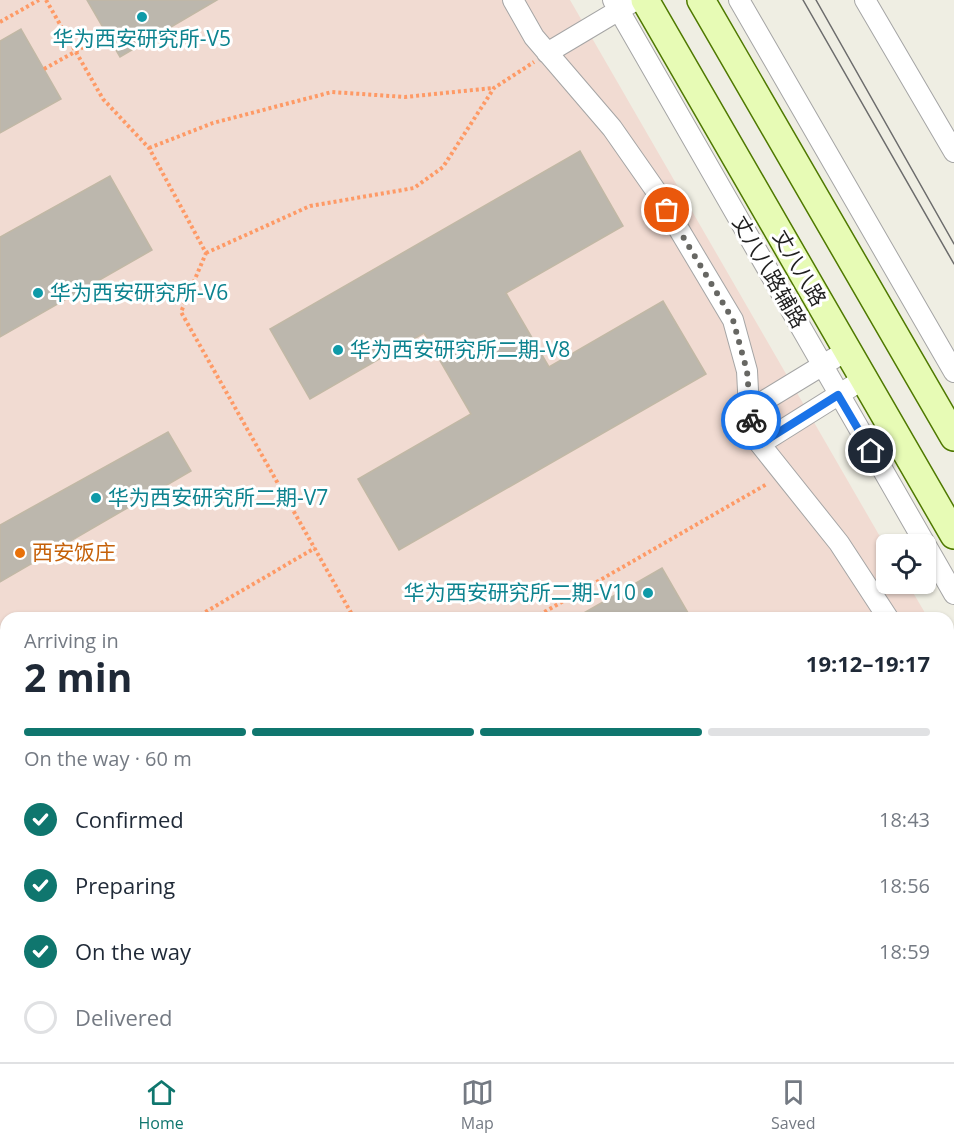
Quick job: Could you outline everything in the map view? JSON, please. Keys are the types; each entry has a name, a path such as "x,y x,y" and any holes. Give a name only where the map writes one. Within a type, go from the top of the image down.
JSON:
{"main road":[{"name":"丈八八路","path":"645,0 954,536"},
{"path":"701,0 954,437"}],"street":[{"path":"513,0 534,37 612,128 656,191 733,320 747,371 749,410 753,430 760,444 782,475 839,543 884,612"},
{"path":"547,53 616,5 636,0"},
{"path":"739,0 954,372"},
{"path":"865,0 954,152"},
{"name":"丈八八路辅路","path":"616,5 954,594"},
{"path":"749,410 846,351"},
{"path":"760,444 862,380"}],"path":[{"path":"0,22 39,0"},
{"path":"46,0 104,99 149,148 206,253"},
{"path":"44,69 106,34"},
{"path":"351,612 181,312 206,253 310,206 414,188 442,167 494,88 547,53"},
{"path":"149,148 213,123 332,92 405,97 494,88"},
{"path":"544,612 782,475"},
{"path":"205,612 315,548"}],"shaded area":[{"path":"0,0 570,0 878,534 876,534 876,594 914,594 924,612 0,612"}],"building":[{"name":"华为西安研究所-V5","path":"87,0 217,0 120,57"},
{"path":"21,29 61,99 0,133 0,41"},
{"name":"华为西安研究所二期-V8","path":"580,151 623,226 506,293 549,367 663,301 706,374 399,550 358,479 471,414 424,333 310,399 270,329"},
{"name":"华为西安研究所-V6","path":"110,176 152,250 0,337 0,237"},
{"name":"华为西安研究所二期-V7","path":"168,432 191,471 0,582 0,525"},
{"name":"华为西安研究所二期-V10","path":"662,568 688,612 585,612"}],"tram line":[{"path":"803,0 954,264"},
{"path":"816,0 954,244"}],"way so far":[{"path":"667,210 733,320 747,371 751,420"}],"place":[{"name":"华为西安研究所-V5","path":"142,17"},
{"name":"华为西安研究所-V6","path":"38,293"},
{"name":"华为西安研究所二期-V8","path":"338,350"},
{"name":"华为西安研究所二期-V7","path":"96,498"},
{"name":"西安饭庄","path":"20,553"},
{"name":"华为西安研究所二期-V10","path":"648,593"}],"route":[{"path":"751,420 760,444 838,395 871,451"}]}
